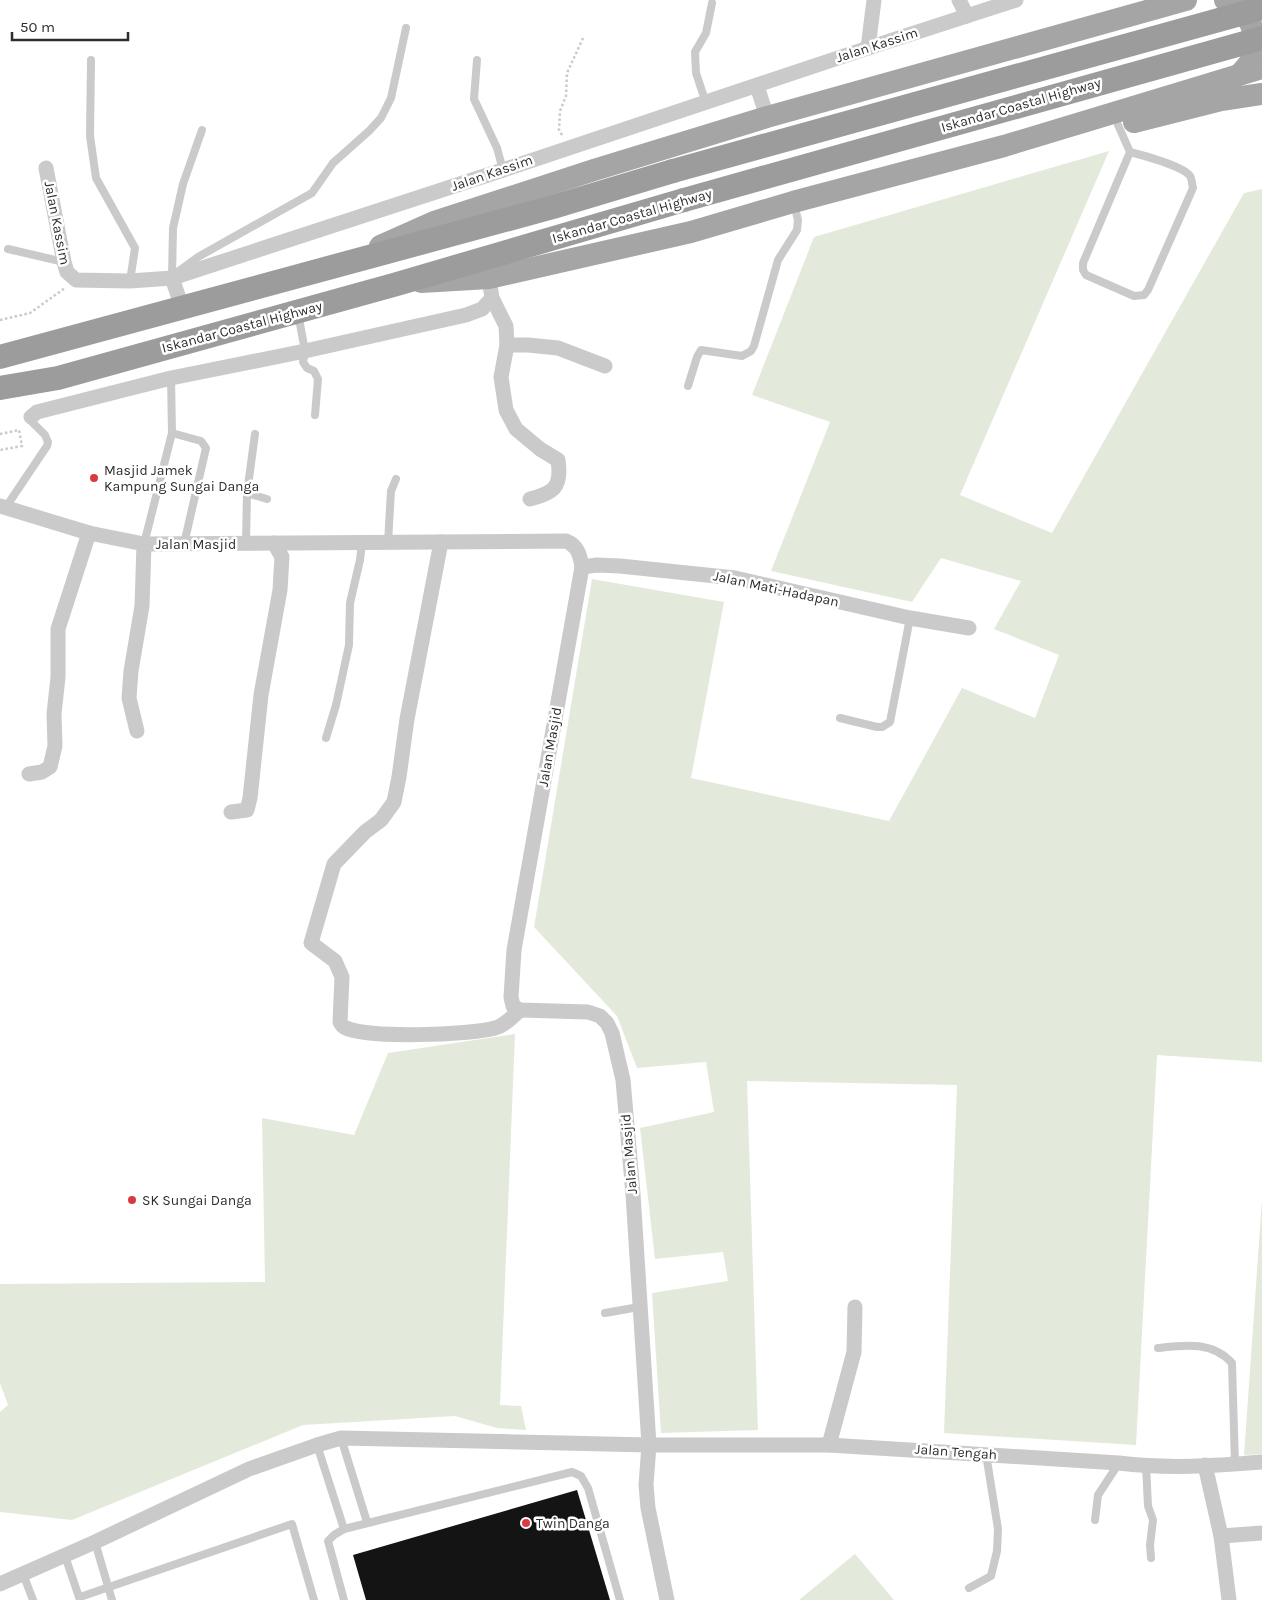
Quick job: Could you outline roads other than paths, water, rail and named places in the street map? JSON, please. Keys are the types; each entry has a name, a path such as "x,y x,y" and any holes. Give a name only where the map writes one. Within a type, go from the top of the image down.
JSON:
{"highway":[{"name":"Iskandar Coastal Highway","path":"0,357 553,206 1262,8"},
{"name":"Iskandar Coastal Highway","path":"0,388 58,378 397,284 684,200 1262,38"},
{"path":"0,401 58,378"}],"main road":[{"path":"335,266 434,222 766,117 1186,0"},
{"path":"1224,0 1232,2 1242,11 1253,30 1256,45 1251,61 1239,75"},
{"path":"397,284 490,288 793,202 1004,146 1262,68"},
{"path":"1004,146 1118,126 1221,100 1262,94"}],"street":[{"path":"868,48 874,0"},
{"path":"959,0 967,16"},
{"name":"Jalan Kassim","path":"46,168 64,262 67,272 76,280 130,281 172,278 1016,0"},
{"path":"757,86 766,117"},
{"path":"172,278 182,307"},
{"path":"490,288 506,326 507,345 501,377 506,410 516,429 540,449 558,460 560,474 558,486 546,495 530,499"},
{"path":"31,417 37,412 171,378 306,351 466,315 482,309 490,288"},
{"path":"507,345 558,348 605,366"},
{"name":"Jalan Masjid","path":"3,506 89,532 144,544 566,541 574,544 578,550 582,567 514,950 511,997 513,1006 520,1010 588,1012 600,1016 607,1023 612,1033 623,1080 632,1194 649,1445 646,1485 648,1508 666,1600"},
{"path":"28,774 42,772 50,767 55,746 54,714 58,677 58,629 89,532"},
{"path":"441,542 407,719 400,777 394,802 381,820 365,832 334,864 311,943 335,961 342,977 340,1022 343,1027 353,1031 371,1034 440,1034 496,1028 506,1023 520,1010"},
{"path":"231,812 247,810 250,798 261,695 280,590 282,557 274,543"},
{"path":"137,731 129,698 131,671 142,606 144,544"},
{"name":"Jalan Mati-Hadapan","path":"582,567 598,565 620,566 734,578 910,618 969,628"},
{"path":"829,1445 854,1352 855,1307"},
{"name":"Jalan Tengah","path":"0,1584 65,1556 249,1469 341,1438 649,1445 829,1445 1146,1466 1235,1465 1262,1462"},
{"path":"1205,1465 1221,1536 1229,1600"},
{"path":"1221,1536 1262,1533"}],"lane":[{"path":"706,103 696,73 695,52 706,33 712,3"},
{"path":"172,278 198,257 312,193 333,163 381,118 391,98 406,28"},
{"path":"91,60 90,136 96,178 135,248 130,281"},
{"path":"477,60 474,99 504,170"},
{"path":"1118,126 1130,152 1082,263 1082,270 1086,275 1134,296 1144,295 1148,290 1193,188 1190,177 1183,171 1149,157 1130,152"},
{"path":"172,278 172,228 183,184 202,130"},
{"path":"688,386 697,356 701,350 742,356 751,351 754,346 778,260 797,230 798,220 793,202"},
{"path":"8,249 64,262"},
{"path":"298,311 306,351 304,365 306,368 314,371 318,379 315,415"},
{"path":"144,544 172,433 171,378"},
{"path":"3,506 47,446 47,439 30,420 31,417"},
{"path":"172,433 197,439 206,448 184,544"},
{"path":"246,543 247,492 255,434"},
{"path":"388,542 392,491 396,479"},
{"path":"247,492 267,499"},
{"path":"326,738 336,705 349,645 350,602 362,543"},
{"path":"840,718 877,727 882,727 890,722 910,618"},
{"path":"606,1313 639,1307"},
{"path":"1158,1348 1189,1345 1210,1348 1225,1355 1232,1362 1235,1465"},
{"path":"341,1438 367,1522"},
{"path":"317,1445 344,1529"},
{"path":"969,1588 991,1576 997,1551 998,1528 986,1454"},
{"path":"1095,1520 1098,1495 1119,1463"},
{"path":"1146,1466 1148,1506 1153,1520 1150,1545 1151,1558"},
{"path":"344,1600 328,1541 344,1529 572,1472 581,1476 588,1488 620,1600"},
{"path":"65,1556 80,1599 108,1587 292,1524 314,1600"},
{"path":"95,1542 112,1600"},
{"path":"23,1574 33,1600"}],"place":[{"name":"Masjid Jamek Kampung Sungai Danga","path":"94,478"},
{"name":"SK Sungai Danga","path":"132,1200"},
{"name":"Twin Danga","path":"526,1523"}]}
